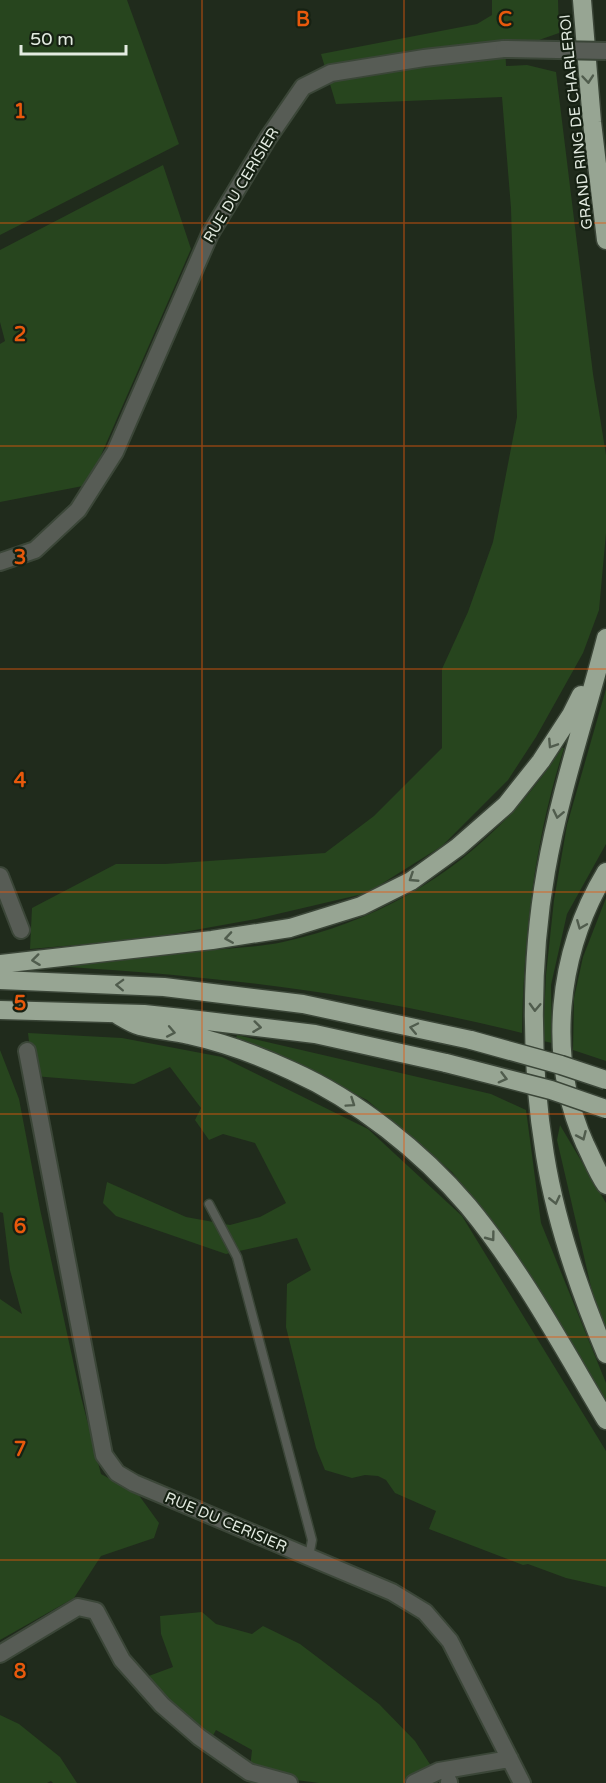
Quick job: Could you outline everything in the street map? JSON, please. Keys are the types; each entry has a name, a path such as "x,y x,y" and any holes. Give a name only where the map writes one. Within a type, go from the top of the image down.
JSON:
{"highway":[{"name":"GRAND RING DE CHARLEROI","path":"582,0 592,122 606,240"},
{"path":"606,638 560,802 546,872 536,949 534,1020 536,1073 545,1155 563,1234 581,1294 606,1354"},
{"path":"0,964 212,940 290,928 361,906 411,881 458,847 506,805 541,761 571,715 601,656"},
{"path":"606,872 578,930 567,968 561,1012 569,1094 578,1127 606,1185"},
{"path":"0,980 164,987 303,1004 471,1040 606,1080"},
{"path":"0,1010 182,1018 315,1034 446,1063 551,1090 606,1109"},
{"path":"116,1014 138,1026 190,1035 249,1053 294,1071 332,1091 396,1137 431,1168 467,1205 504,1254 606,1420"}],"street":[{"name":"RUE DU CERISIER","path":"0,562 35,550 78,510 115,452 210,234 268,138 303,87 331,74 424,58 504,49 606,51"},
{"path":"0,876 21,930"},
{"name":"RUE DU CERISIER","path":"27,1051 104,1455 117,1473 134,1483 392,1592 425,1612 450,1641 522,1783"},
{"path":"0,1654 78,1608 96,1611 122,1660 177,1718 199,1737 249,1772 289,1783"},
{"path":"414,1783 439,1771 510,1759"}],"lane":[{"path":"209,1204 237,1257 312,1540 309,1557"}],"green space":[{"path":"0,0 127,0 179,144 0,235"},
{"path":"492,0 558,0 559,33 539,40 505,41 506,66 527,65 556,72 593,374 606,455 606,533 599,610 583,653 536,737 508,780 442,846 367,893 256,919 145,939 30,949 32,908 116,864 165,864 325,853 374,816 442,748 442,669 468,612 493,542 517,417 511,208 502,97 336,104 321,54 477,24 492,15"},
{"path":"163,165 191,249 88,485 0,502 0,344 5,341 0,322 0,250"},
{"path":"606,689 606,844 567,914 551,985 552,1043 543,1041 546,975 554,900 567,825"},
{"path":"564,748 545,818 532,889 525,960 522,1033 445,1015 290,988 174,975 57,966 274,944 326,930 367,915 406,896 442,873 476,847 508,817"},
{"path":"606,898 606,1061 573,1050 574,998 583,957"},
{"path":"28,1033 122,1038 222,1057 368,1129 462,1216 606,1451 606,1587 566,1578 528,1564 523,1565 429,1529 436,1511 395,1493 386,1480 378,1476 365,1475 352,1478 325,1470 316,1448 286,1327 287,1284 311,1270 297,1238 226,1254 116,1216 103,1203 107,1182 186,1217 230,1225 260,1217 286,1203 255,1143 223,1134 209,1140 195,1120 201,1108 170,1067 134,1084 33,1076"},
{"path":"237,1035 491,1094 526,1110 541,1223 606,1383 606,1406 503,1237 452,1172 367,1100 281,1057 235,1041"},
{"path":"0,1050 19,1099 80,1393 101,1474 138,1494 159,1523 154,1538 101,1556 74,1598 0,1640 0,1299 22,1314 10,1270 3,1213 0,1212"},
{"path":"560,1125 606,1203 606,1328 595,1304 557,1140"},
{"path":"202,1612 216,1624 252,1634 263,1626 300,1644 379,1704 415,1741 433,1769 403,1783 319,1783 296,1780 250,1768 252,1750 216,1730 210,1741 146,1677 173,1667 161,1634 160,1616"},
{"path":"0,1715 19,1724 60,1757 77,1783 53,1783 51,1781 47,1783 0,1783"}]}
